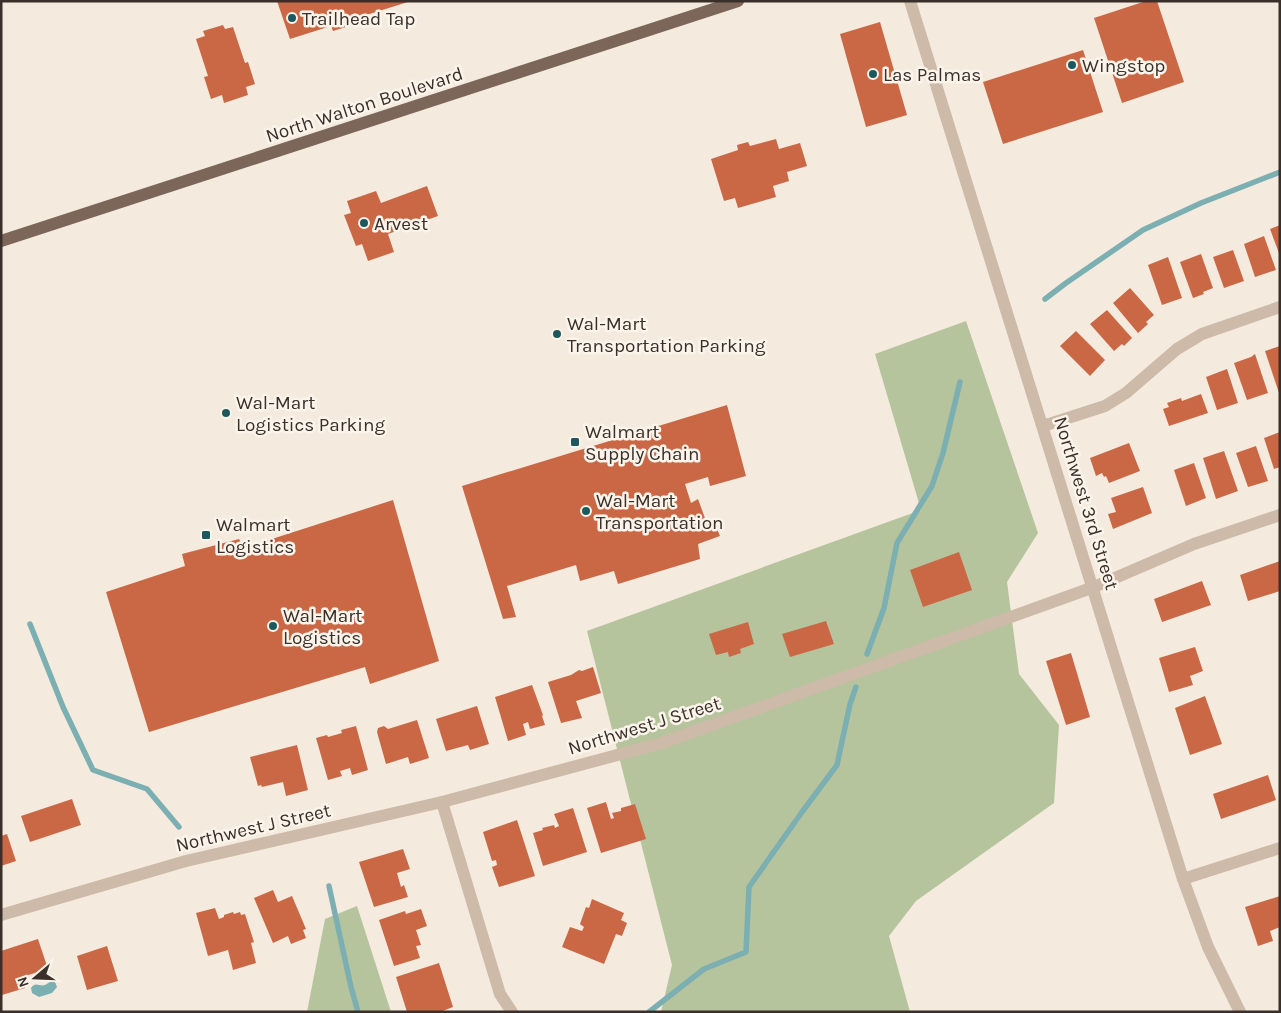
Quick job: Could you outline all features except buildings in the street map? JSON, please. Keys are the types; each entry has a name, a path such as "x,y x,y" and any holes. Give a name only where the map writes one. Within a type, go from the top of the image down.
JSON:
{"main road":[{"name":"North Walton Boulevard","path":"1,241 738,1"}],"street":[{"name":"Northwest 3rd Street","path":"910,1 1094,587 1183,879 1208,947 1240,1012"},
{"path":"1043,426 1106,406 1126,393 1177,349 1202,334 1280,307"},
{"name":"Northwest J Street","path":"1,915 186,861 442,802 662,743 1094,587 1194,544 1280,515"},
{"path":"442,802 500,994 512,1012"},
{"path":"1183,879 1280,848"}],"green space":[{"path":"966,321 1038,533 1007,582 1019,674 1059,725 1054,803 916,901 889,936 910,1012 661,1012 672,965 587,631 921,510 875,354"},
{"path":"357,906 391,1012 307,1012 325,919"}],"water":[{"path":"55,982 57,987 52,993 39,997 32,993 31,988 34,985 45,985"}],"waterway":[{"path":"1045,299 1143,230 1201,203 1280,172"},
{"path":"867,654 884,608 897,543 932,486 943,453 960,382"},
{"path":"30,624 63,707 93,770 147,789 179,827"},
{"path":"649,1012 704,969 746,952 749,887 837,765 850,704 856,687"},
{"path":"329,886 358,1012"}],"place":[{"name":"Trailhead Tap","path":"292,18"},
{"name":"Wingstop","path":"1072,65"},
{"name":"Las Palmas","path":"873,74"},
{"name":"Arvest","path":"364,223"},
{"name":"Wal-Mart Transportation Parking","path":"557,334"},
{"name":"Wal-Mart Logistics Parking","path":"226,413"},
{"name":"Walmart Supply Chain","path":"575,442"},
{"name":"Wal-Mart Transportation","path":"586,511"},
{"name":"Walmart Logistics","path":"206,535"},
{"name":"Wal-Mart Logistics","path":"273,626"}]}
